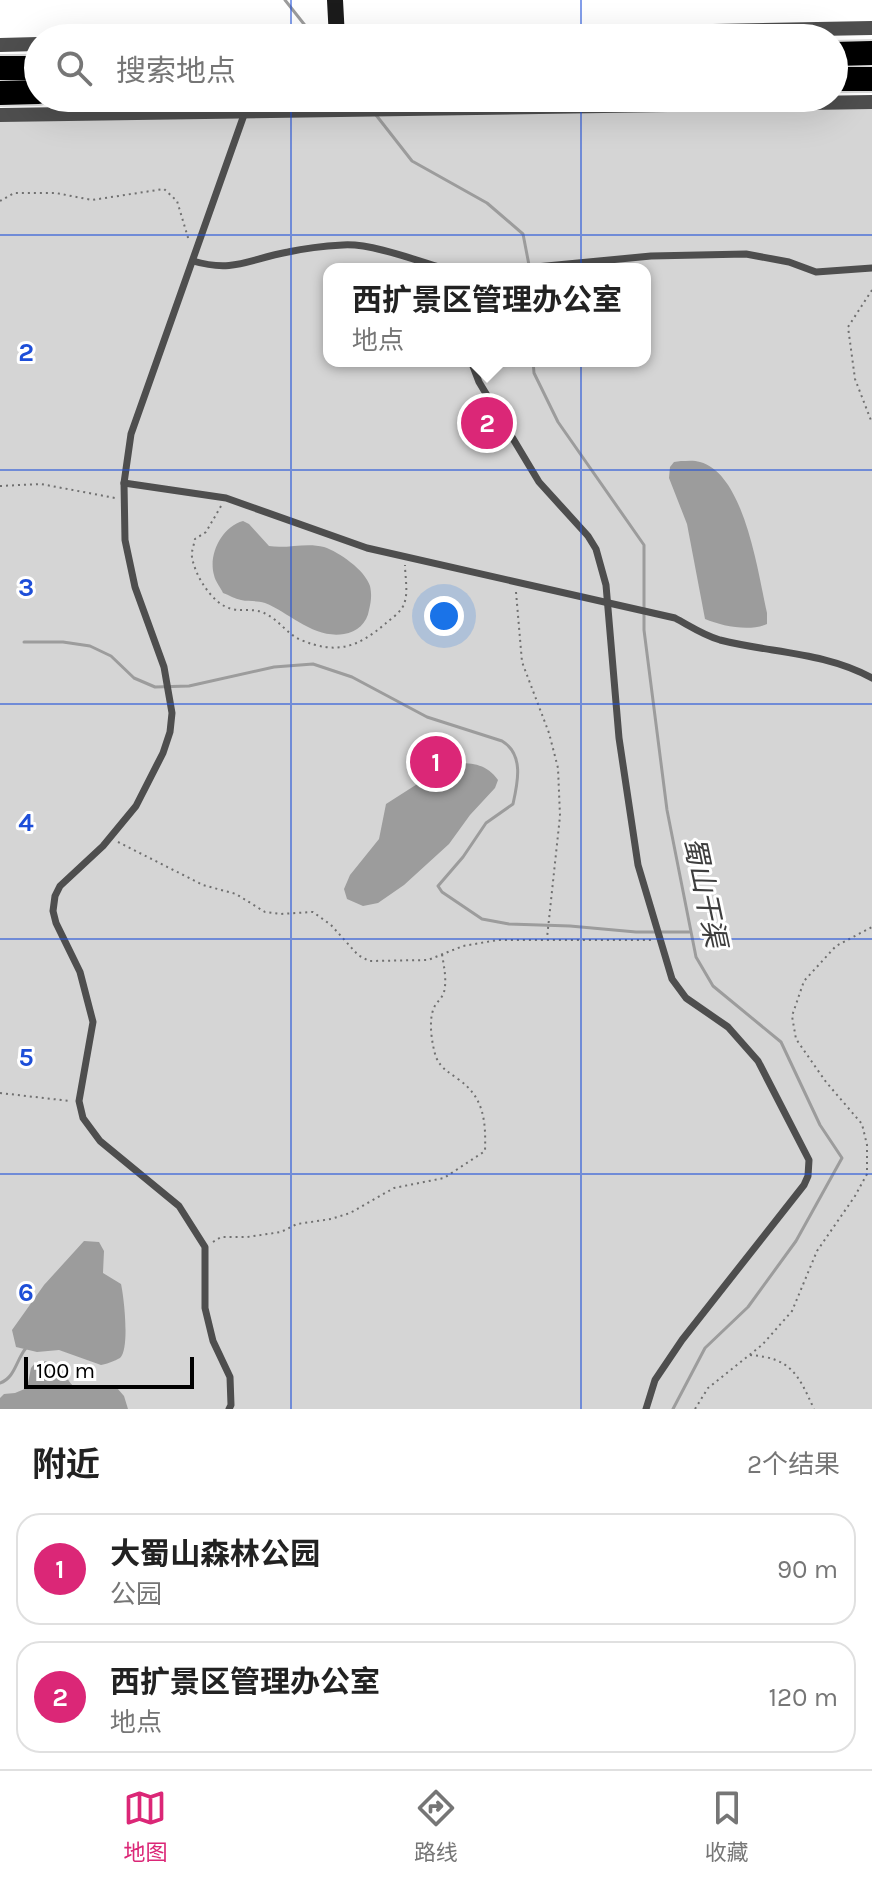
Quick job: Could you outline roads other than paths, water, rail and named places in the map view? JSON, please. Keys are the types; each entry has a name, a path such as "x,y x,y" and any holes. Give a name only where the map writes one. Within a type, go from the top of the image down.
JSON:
{"highway":[{"path":"848,54 872,53"},
{"path":"0,68 24,68"},
{"path":"848,85 871,96"},
{"path":"0,93 24,92"}],"main road":[{"path":"335,0 336,24"}],"street":[{"path":"848,28 872,28"},
{"path":"0,45 24,44"},
{"path":"848,97 871,96"},
{"path":"0,115 184,112"}],"lane":[{"path":"229,1409 230,1377 213,1341 205,1308 205,1247 179,1206 100,1141 83,1118 79,1101 93,1022 87,991 72,952 56,923 53,906 60,886 109,838 136,806 167,744 172,713 169,692 164,667 135,587 125,540 124,483 131,434 246,112"},
{"path":"194,257 214,267 231,266 288,252 348,245 424,263"},
{"path":"583,263 651,256 746,254 789,262 816,272 872,268"},
{"path":"473,367 479,382 539,482 596,549 609,604 619,738 638,865 677,988 728,1027 758,1061 807,1156 809,1167 804,1185 777,1223 682,1340 655,1380 646,1409"},
{"path":"124,483 226,498 309,529 405,557 675,618 721,640 827,660 872,678"}],"waterway":[{"name":"蜀山干渠","path":"285,0 304,24"},
{"name":"蜀山干渠","path":"376,115 412,161 487,203 523,234 529,263"},
{"name":"蜀山干渠","path":"534,367 558,422 644,545 644,630 667,810 696,957 713,986 781,1042 820,1125 842,1158 796,1241 748,1307 705,1348 673,1409"},
{"path":"24,642 90,646 111,656 134,678 155,687 189,686 274,667 313,664 352,677 427,717 502,741 514,753 518,769 513,804 486,823 438,886 442,892 482,919 509,924 689,932"},
{"path":"0,1383 12,1373 26,1348"}],"place":[{"name":"西扩景区管理办公室","path":"487,423"},
{"name":"大蜀山森林公园","path":"436,762"}]}
